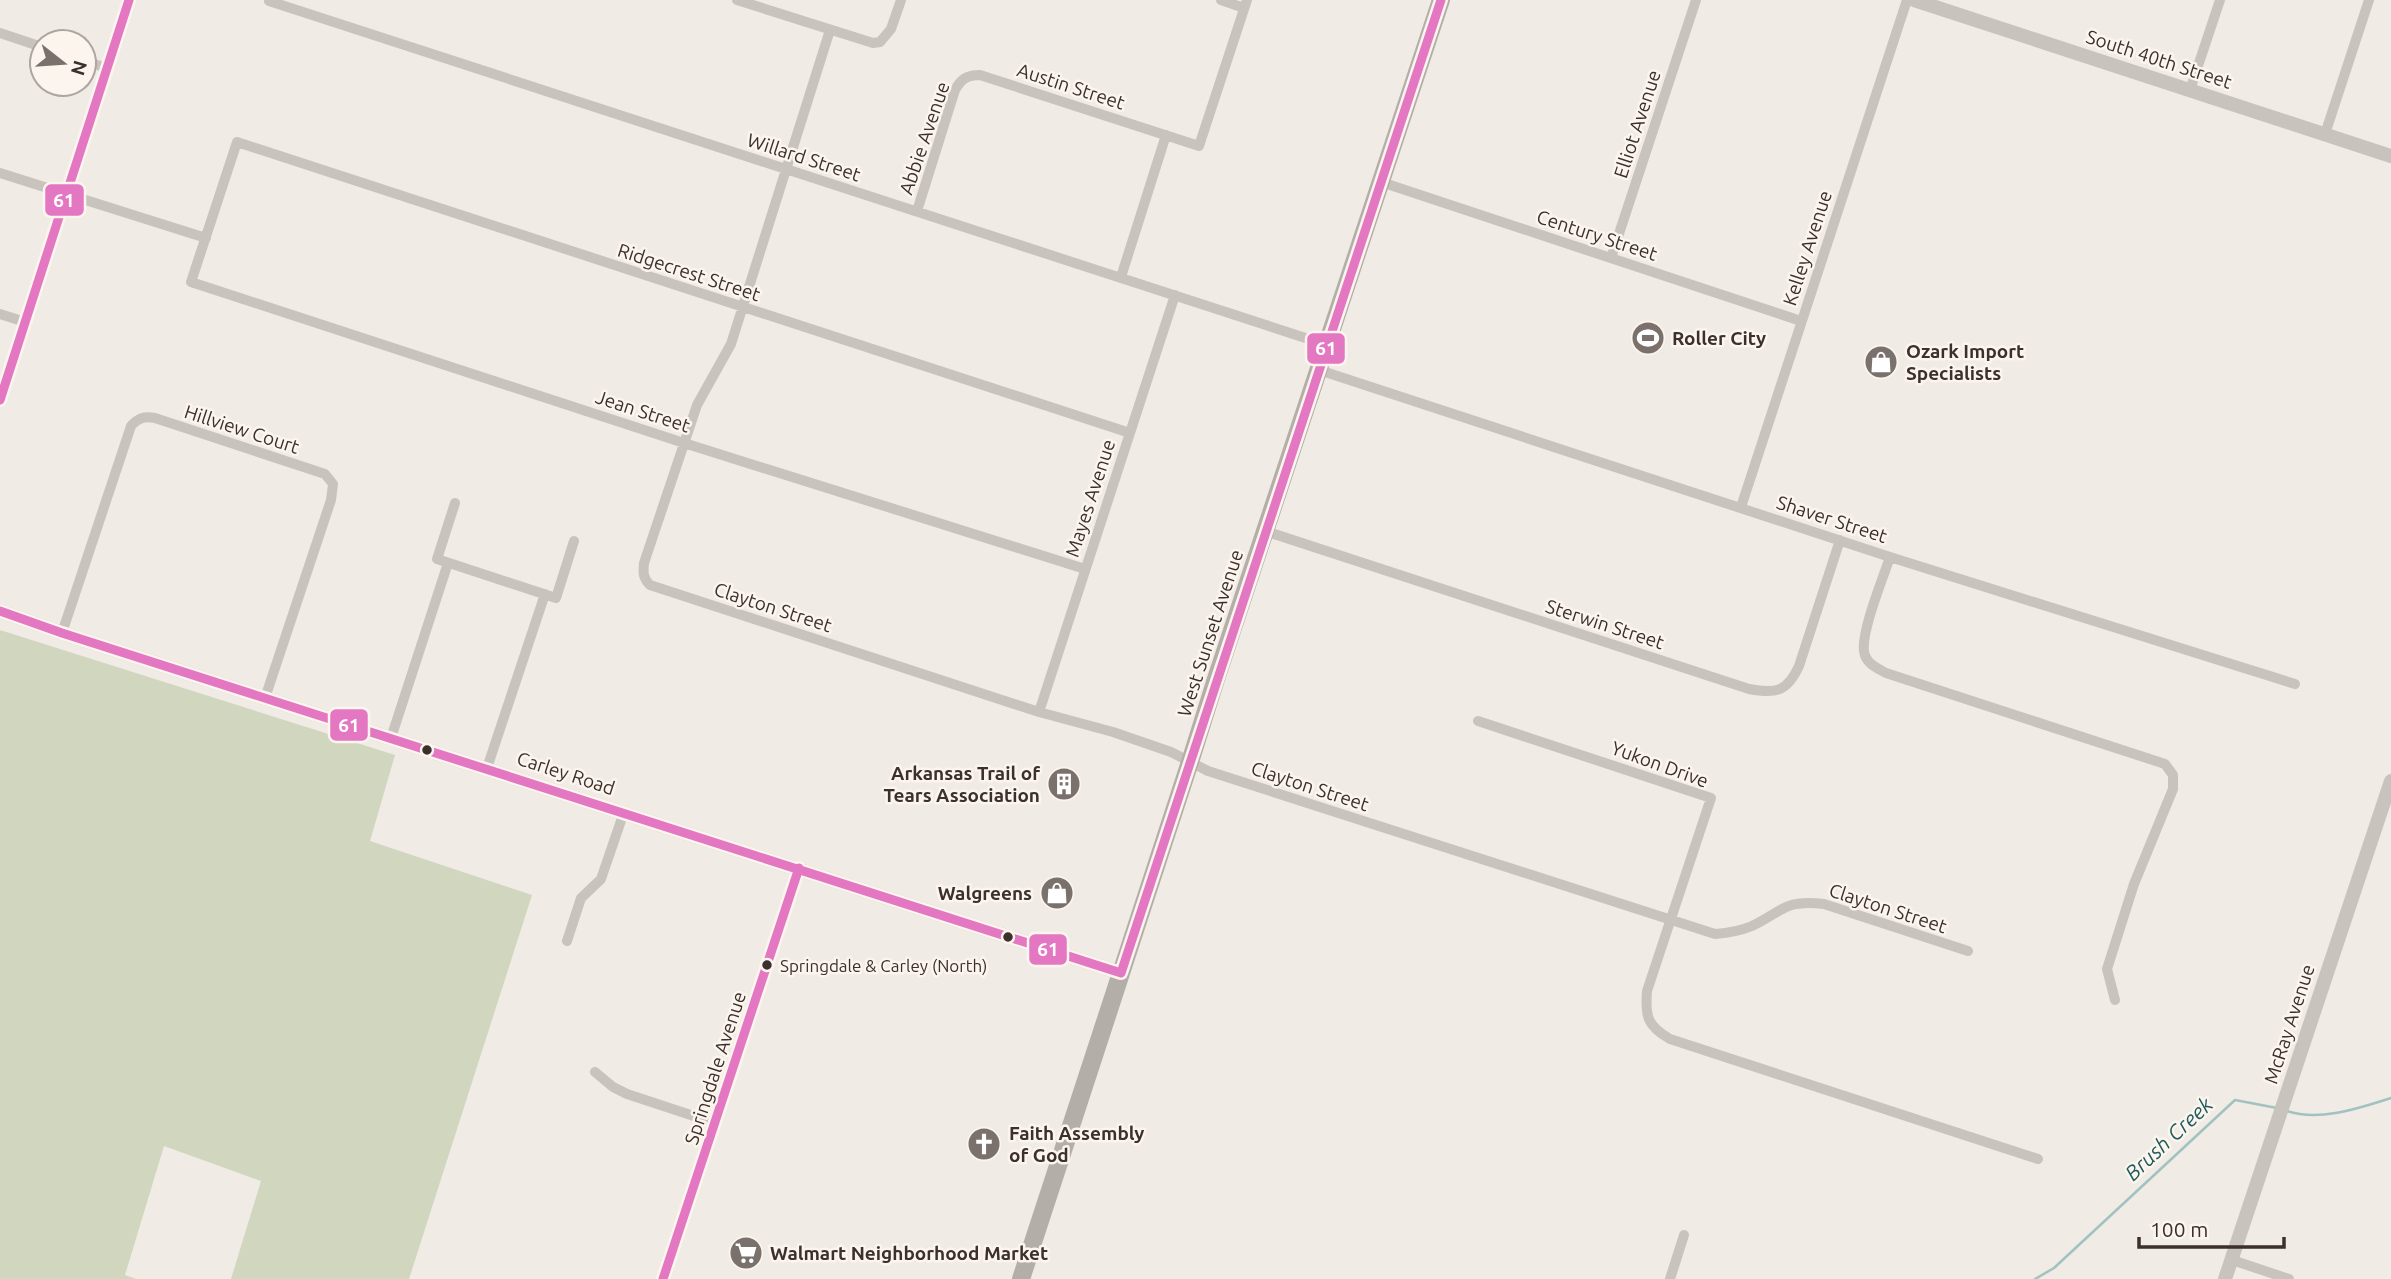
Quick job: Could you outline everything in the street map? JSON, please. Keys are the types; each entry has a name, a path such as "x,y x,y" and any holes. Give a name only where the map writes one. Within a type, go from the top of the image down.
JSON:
{"highway":[{"name":"West Sunset Avenue","path":"1021,1279 1441,0"}],"street":[{"path":"0,400 130,0"},
{"path":"737,0 866,42 880,42 891,29 901,0"},
{"path":"1121,277 1166,135 1199,146 1245,4 1221,0"},
{"name":"Elliot Avenue","path":"1611,258 1696,0"},
{"name":"Kelley Avenue","path":"1741,507 1907,0"},
{"name":"South 40th Street","path":"1914,0 2391,156"},
{"path":"2190,90 2220,0"},
{"path":"2325,134 2369,0"},
{"name":"Willard Street","path":"269,1 1327,345"},
{"path":"684,443 700,397 731,344 830,30"},
{"path":"0,33 28,42"},
{"path":"98,65 107,68"},
{"name":"Austin Street","path":"965,77 980,75 1166,135"},
{"name":"Abbie Avenue","path":"917,211 955,90 965,77"},
{"name":"Ridgecrest Street","path":"205,238 237,142 1130,433"},
{"path":"0,173 205,238"},
{"name":"Century Street","path":"1381,182 1801,321"},
{"name":"Jean Street","path":"205,238 191,282 684,443 1086,569"},
{"name":"Mayes Avenue","path":"1039,712 1175,295"},
{"path":"0,314 25,322"},
{"name":"Shaver Street","path":"1319,370 1890,557 1864,637 1864,653 1871,665 1886,673 2165,764 2173,775 2173,789 2134,884 2107,969 2115,1000"},
{"name":"Hillview Court","path":"62,633 131,426 137,419 145,416 155,418 325,474 333,484 331,500 265,698"},
{"name":"Clayton Street","path":"684,443 644,563 645,580 657,588 1039,712 1113,732 1171,752 1208,771 1715,934 1735,932 1753,926 1777,910 1809,902 1824,904 1968,951"},
{"path":"455,503 437,559 556,598 574,541"},
{"name":"Sterwin Street","path":"1265,531 1767,692 1781,690 1792,681 1839,540"},
{"path":"1890,557 2295,684"},
{"path":"391,738 448,563"},
{"path":"487,768 545,594"},
{"name":"Carley Road","path":"0,611 1121,973"},
{"name":"Yukon Drive","path":"1478,721 1711,798 1670,921"},
{"name":"McRay Avenue","path":"2225,1279 2391,781"},
{"path":"567,941 581,898 601,878 624,812"},
{"name":"Springdale Avenue","path":"663,1279 799,868"},
{"path":"1670,921 1647,991 1646,1010 1649,1021 1657,1032 1670,1039 2038,1159"},
{"path":"595,1072 612,1087 627,1094 715,1123"},
{"path":"1670,1279 1684,1235"},
{"path":"2232,1260 2290,1279"}],"green space":[{"path":"0,630 395,755 370,841 532,895 409,1279 231,1279 261,1181 164,1146 125,1275 136,1279 0,1279"}],"waterway":[{"name":"Brush Creek","path":"2287,1111 2326,1114 2391,1098"},
{"name":"Brush Creek","path":"2035,1279 2054,1268 2235,1100 2277,1108"}],"transit line":[{"name":"61","path":"0,400 129,0"},
{"name":"61","path":"0,611 1121,973 1441,0"},
{"name":"61","path":"663,1279 799,868"}],"place":[{"name":"Roller City","path":"1648,338"},
{"name":"Ozark Import Specialists","path":"1881,362"},
{"name":"Arkansas Trail of Tears Association","path":"1064,784"},
{"name":"Walgreens","path":"1057,893"},
{"name":"Springdale & Carley (North)","path":"767,965"},
{"name":"Faith Assembly of God","path":"984,1144"},
{"name":"Walmart Neighborhood Market","path":"746,1253"}]}
